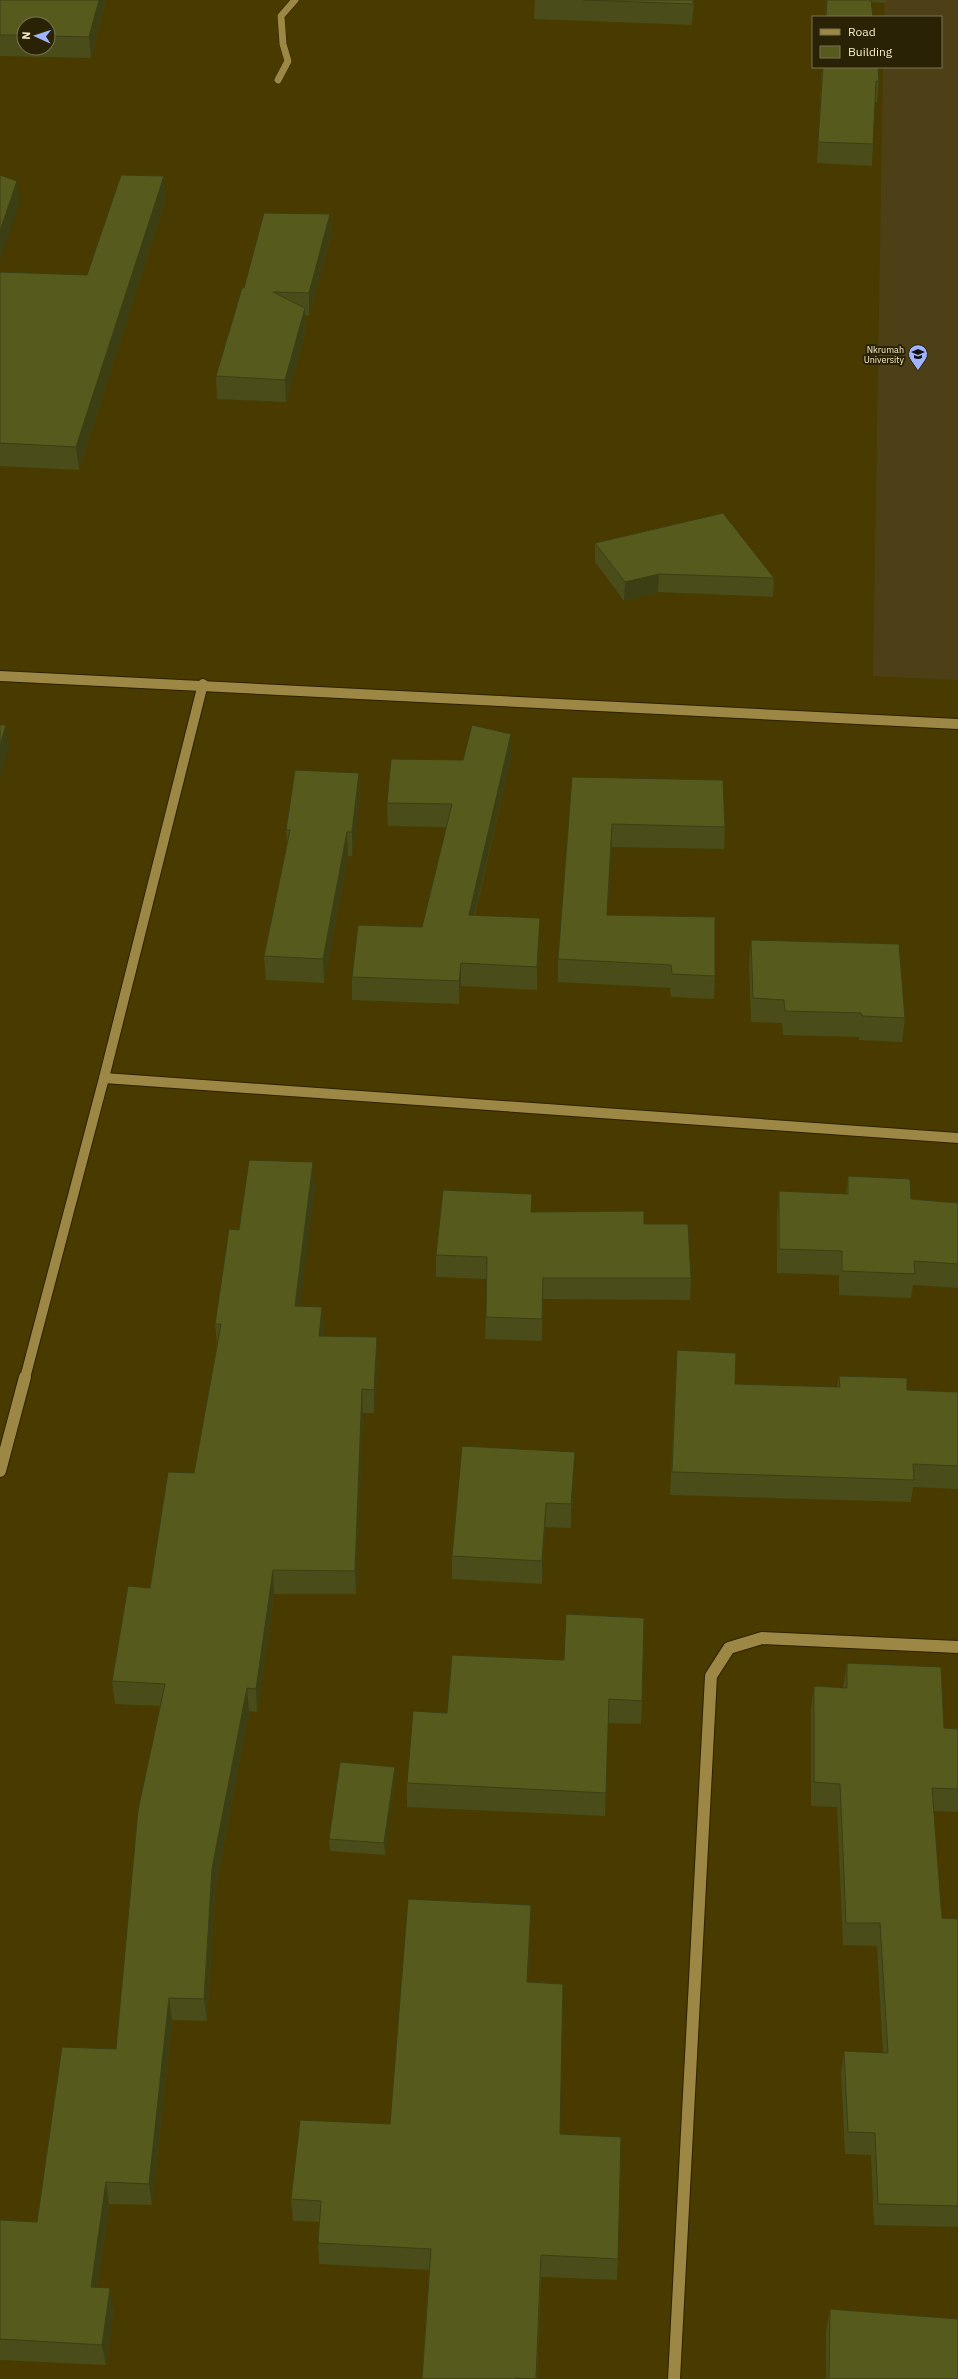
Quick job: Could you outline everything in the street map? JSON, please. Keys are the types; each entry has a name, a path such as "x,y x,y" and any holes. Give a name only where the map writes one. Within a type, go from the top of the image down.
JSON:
{"street":[{"path":"278,80 288,61 283,44 282,16 294,0"},
{"path":"0,676 203,684 958,724"},
{"path":"0,1471 104,1078 203,684"},
{"path":"104,1078 958,1138"},
{"path":"674,2379 711,1676 729,1648 762,1638 958,1647"}],"shaded area":[{"name":"Nkrumah University","path":"885,0 958,0 958,680 873,676 883,68 942,68 942,16 884,16"}],"building":[{"path":"0,0 99,0 89,37 56,36 56,16 16,16 16,35 0,35"},
{"path":"583,0 693,0 693,4"},
{"path":"827,0 871,0 873,16 826,16"},
{"path":"823,68 878,68 879,81 876,81 873,144 818,142"},
{"path":"0,175 17,181 0,231"},
{"path":"121,175 164,176 76,447 0,443 0,272 87,275"},
{"path":"264,213 330,214 309,293 273,292 305,308 285,380 216,376 242,288 244,288"},
{"path":"723,513 774,578 659,574 625,582 595,543"},
{"path":"0,725 6,725 0,745"},
{"path":"472,725 511,734 469,915 540,918 537,967 461,963 459,981 352,977 358,925 422,927 452,804 387,803 391,759 463,760"},
{"path":"295,770 359,773 352,832 347,832 323,959 264,956 290,830 286,830"},
{"path":"572,777 723,780 725,827 612,824 607,915 715,917 715,976 672,974 671,965 558,959"},
{"path":"751,940 899,944 905,1018 862,1016 861,1013 785,1011 784,1000 753,998"},
{"path":"249,1160 313,1162 295,1306 322,1307 319,1336 377,1337 374,1390 362,1389 355,1571 273,1570 256,1689 247,1688 212,1869 204,1999 169,1998 149,2184 106,2182 91,2287 110,2288 102,2345 0,2339 0,2220 37,2222 62,2047 116,2049 138,1810 165,1684 112,1681 128,1586 150,1588 168,1472 194,1473 221,1324 215,1324 229,1229 239,1230"},
{"path":"848,1176 910,1179 911,1199 958,1203 958,1264 914,1261 915,1274 842,1271 842,1251 779,1249 779,1191 848,1194"},
{"path":"443,1190 532,1194 531,1212 644,1211 644,1224 688,1224 691,1278 543,1278 542,1319 486,1317 487,1257 436,1255"},
{"path":"677,1350 736,1353 735,1384 840,1387 839,1376 907,1378 907,1390 958,1392 958,1466 913,1464 914,1480 672,1472"},
{"path":"462,1446 575,1452 571,1504 546,1503 542,1561 452,1556"},
{"path":"566,1614 644,1618 642,1701 609,1699 606,1793 407,1783 413,1711 447,1713 452,1655 564,1660"},
{"path":"847,1663 941,1667 944,1728 958,1729 958,1789 932,1788 942,1918 958,1919 958,2206 878,2204 875,2133 848,2132 844,2051 888,2053 880,1923 846,1923 840,1784 814,1782 814,1686 847,1688"},
{"path":"340,1762 395,1767 384,1843 329,1839"},
{"path":"408,1899 531,1905 527,1982 563,1984 560,2134 621,2137 618,2259 541,2255 536,2379 422,2379 431,2249 318,2243 321,2201 291,2199 300,2120 390,2124"},
{"path":"830,2309 958,2319 958,2379 829,2379"}],"place":[{"name":"Nkrumah University","path":"918,371"}]}
